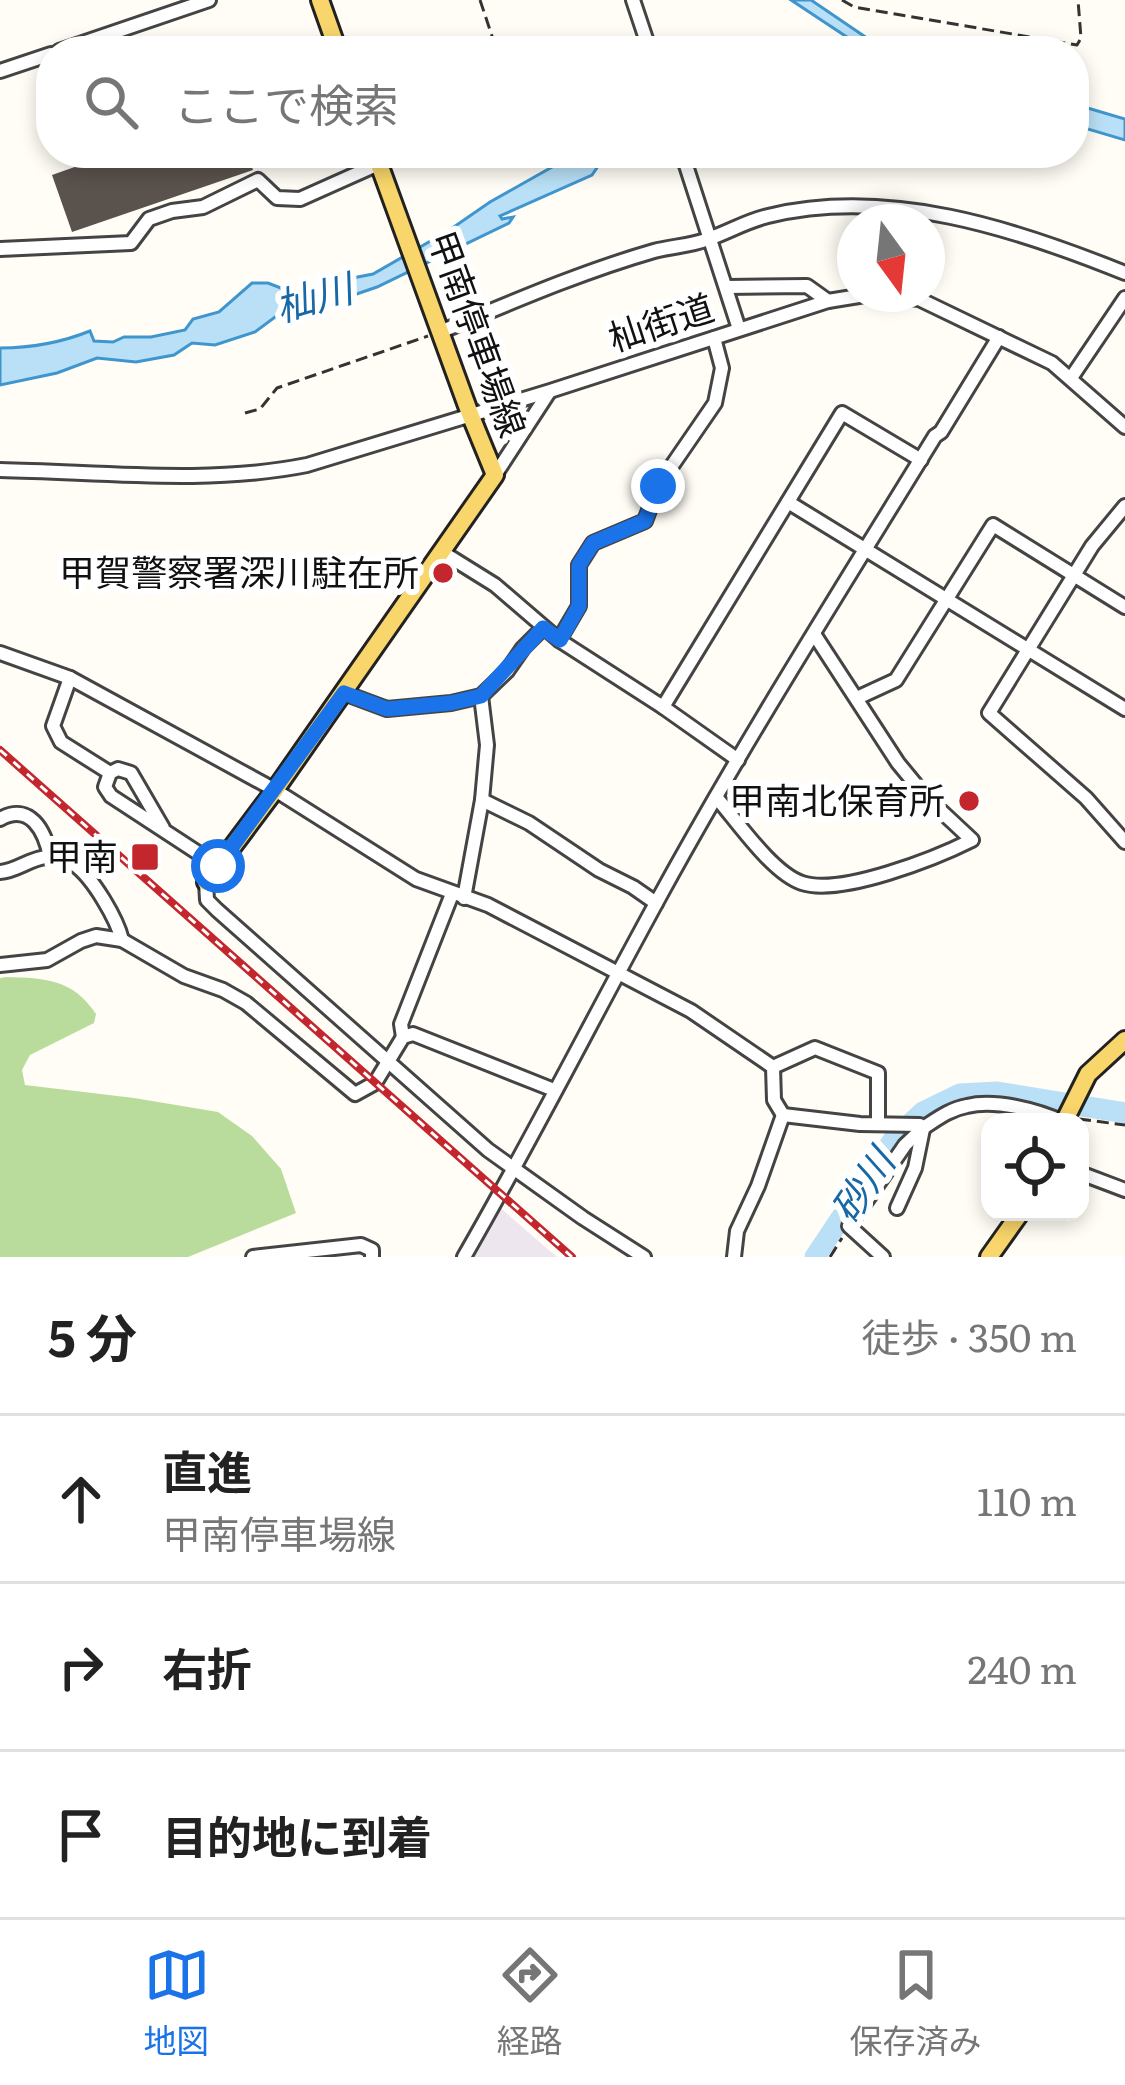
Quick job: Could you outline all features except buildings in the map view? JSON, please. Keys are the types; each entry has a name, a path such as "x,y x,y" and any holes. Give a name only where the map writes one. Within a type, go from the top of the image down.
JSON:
{"main road":[{"path":"320,0 333,36"},
{"name":"甲南停車場線","path":"206,882 495,475 380,168"},
{"path":"1068,1113 1096,1065 1125,1040"},
{"path":"989,1257 1015,1221"}],"street":[{"path":"102,36 209,0"},
{"path":"633,0 645,36"},
{"path":"0,71 36,59"},
{"path":"0,249 131,243 148,219 203,207 258,181 278,198 300,199 370,168"},
{"path":"687,168 740,329"},
{"path":"438,327 769,215 832,208 868,207 970,220 1125,273"},
{"path":"727,287 807,286 828,301"},
{"path":"1070,378 1125,298"},
{"name":"杣街道","path":"0,470 222,476 308,465 837,300"},
{"name":"杣街道","path":"945,311 1052,363 1125,427"},
{"path":"464,1257 716,797 999,337"},
{"path":"560,640 579,606 579,565 593,543 645,521 658,486 716,403 722,368 714,338"},
{"path":"495,475 550,391"},
{"path":"663,707 842,412 921,460"},
{"path":"788,502 1125,709"},
{"path":"1122,832 989,713 1092,546 1125,506"},
{"path":"857,698 896,680 992,525 1125,607"},
{"path":"442,552 495,585 560,640 738,760"},
{"path":"344,693 387,709 481,696 543,628"},
{"path":"716,797 777,867 801,883 845,884 972,840 898,763 814,634"},
{"path":"0,653 70,678 275,790 416,879 488,904 691,1011 773,1067"},
{"path":"70,678 53,726 61,742 110,773"},
{"path":"403,1037 400,1024 458,896 482,800 487,745 481,696"},
{"path":"163,828 131,772 118,769 110,773 105,787 111,796 218,866"},
{"path":"132,810 146,797"},
{"path":"482,800 529,823 656,903"},
{"path":"0,819 19,813 27,817 43,832 50,857"},
{"path":"0,872 50,857 77,866 118,922 122,940"},
{"path":"206,882 207,900 217,910 514,1171 644,1257"},
{"path":"0,965 47,960 96,936 122,940 184,976 246,1003 355,1094 376,1083 403,1037 413,1034 554,1090"},
{"path":"773,1067 815,1048 878,1072 878,1124"},
{"path":"773,1067 774,1100 783,1115"},
{"path":"883,1257 849,1226 921,1126 954,1109 977,1104 1046,1113"},
{"path":"783,1115 921,1126"},
{"path":"734,1257 737,1231 783,1115"},
{"path":"897,1208 915,1168 921,1126"},
{"path":"1089,1176 1125,1190"},
{"path":"253,1257 361,1245 371,1250 372,1257"}],"path":[{"path":"480,0 492,36"},
{"path":"842,0 854,7 1024,36"},
{"path":"1078,0 1082,36"},
{"path":"245,413 260,409 278,388 438,327"},
{"path":"1089,1119 1125,1125"},
{"path":"830,1257 849,1226"}],"shaded area":[{"path":"498,1206 557,1257 469,1257"}],"green space":[{"path":"0,978 68,987 96,1014 94,1023 30,1055 22,1070 25,1085 218,1112 252,1136 281,1169 296,1213 188,1257 0,1257"}],"water":[{"path":"791,0 811,0 864,36 845,36"},
{"path":"1089,108 1125,119 1125,140 1089,129"},
{"name":"杣川","path":"550,168 597,168 592,175 500,216 513,217 509,223 377,287 348,297 294,303 255,332 215,345 192,343 174,355 136,362 97,358 57,373 0,385 0,348 46,344 90,331 94,341 151,337 185,330 193,319 219,312 252,283 304,292 373,274"}],"waterway":[{"name":"砂川","path":"815,1257 893,1140 923,1112 960,1094 997,1092 1125,1113"}],"railway":[{"path":"0,750 572,1257"}],"place":[{"name":"甲賀警察署深川駐在所","path":"443,573"},
{"name":"甲南北保育所","path":"969,801"},
{"name":"甲南","path":"145,857"}],"route":[{"path":"218,866 344,693 387,709 481,696 543,628 560,640 579,606 579,565 593,543 645,521 658,486"}]}
